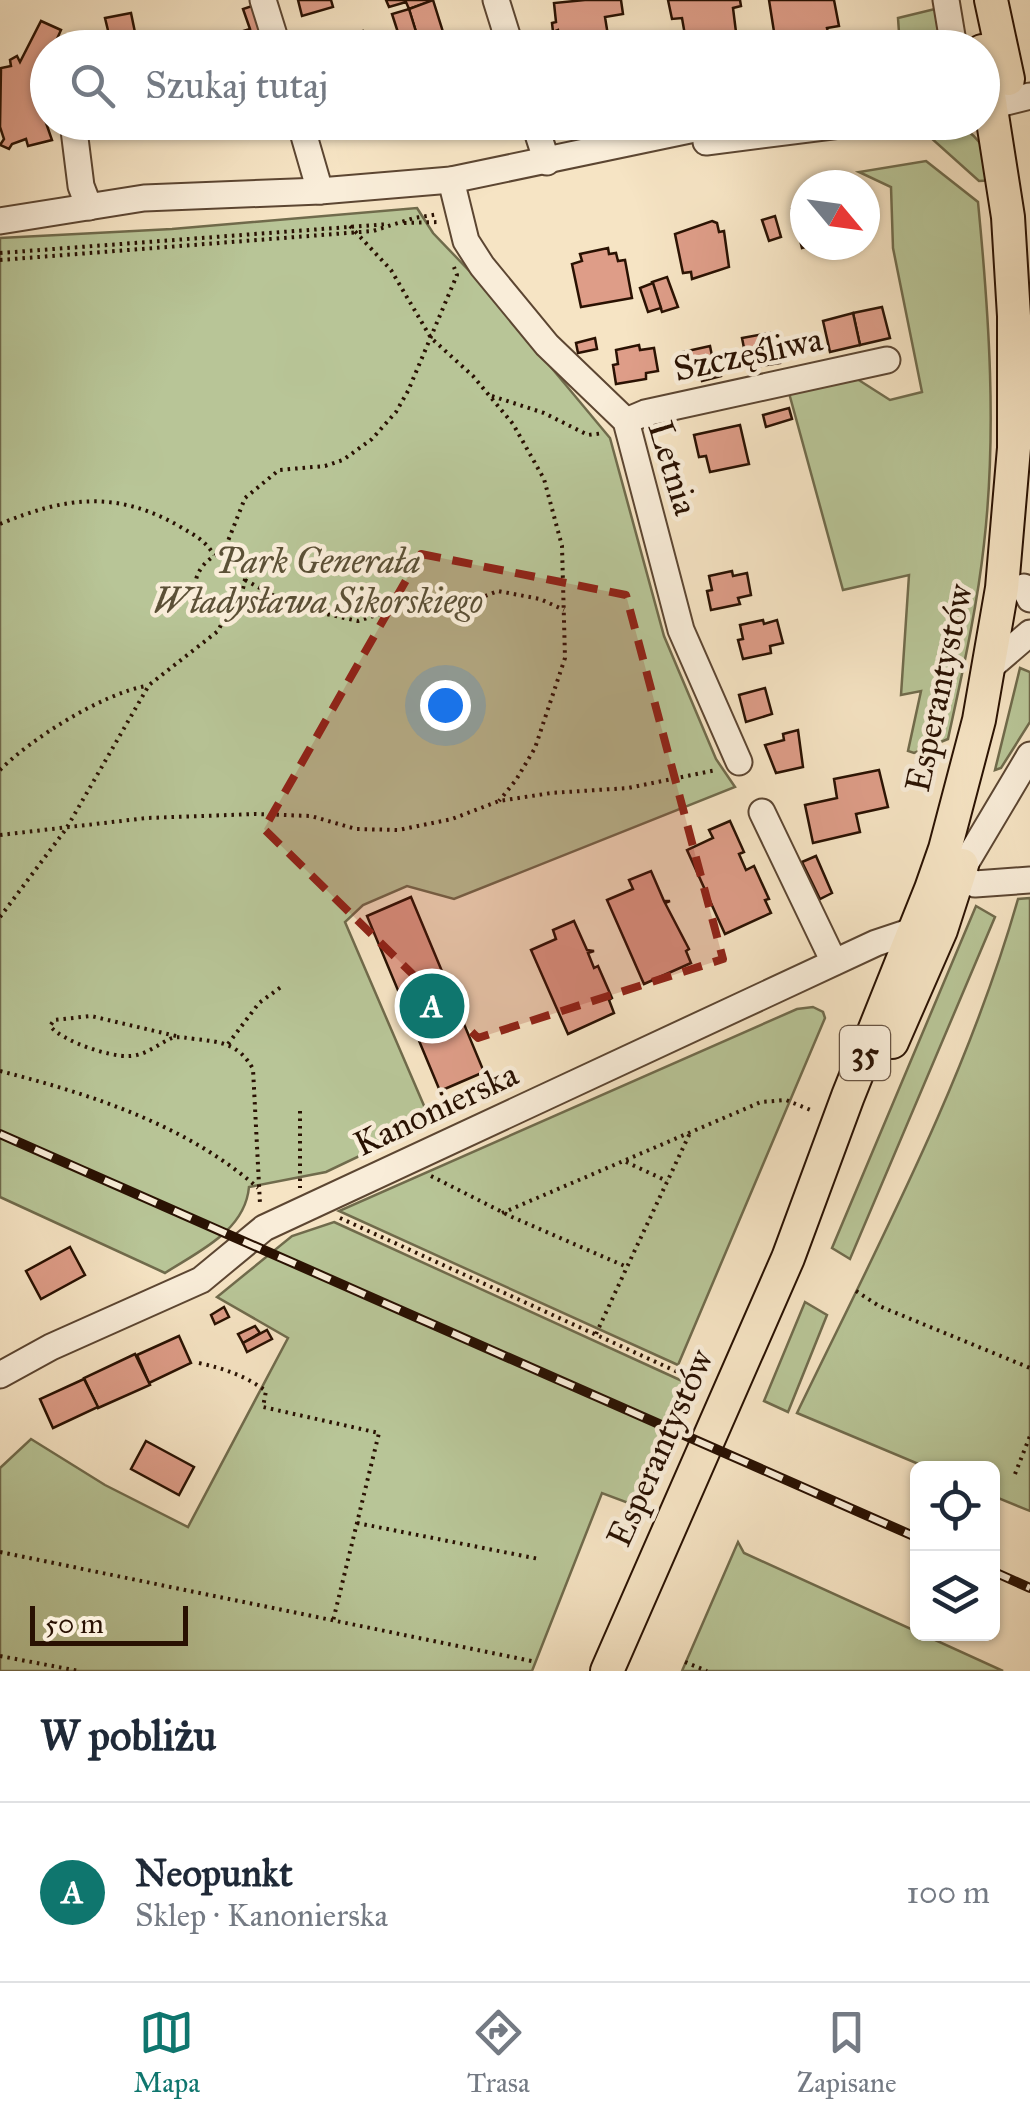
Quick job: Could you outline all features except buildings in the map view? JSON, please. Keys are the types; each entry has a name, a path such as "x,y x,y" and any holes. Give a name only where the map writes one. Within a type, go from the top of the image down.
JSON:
{"main road":[{"name":"35","path":"971,0 981,30"},
{"name":"35","path":"992,0 995,30"},
{"name":"35","path":"1000,87 1030,235"},
{"name":"Esperantystów","path":"1000,97 1014,345 1014,448 1002,588 1017,642"},
{"name":"Esperantystów","path":"608,1671 788,1258 917,989 960,873 988,771 1027,593 1030,525"},
{"name":"Esperantystów","path":"788,1258 945,850 988,669 1017,642"}],"street":[{"path":"263,0 272,30"},
{"path":"496,0 505,30"},
{"path":"946,0 951,30"},
{"path":"75,140 81,186 89,207"},
{"path":"305,140 320,191"},
{"path":"540,140 547,162"},
{"path":"0,221 144,198 320,191 451,180 647,140"},
{"path":"547,162 721,140"},
{"name":"Letnia","path":"451,180 466,241 515,307 626,421 681,630 739,762"},
{"name":"Szczęśliwa","path":"626,421 645,412 887,360"},
{"path":"1030,756 960,873 975,884 1030,880"},
{"path":"762,812 834,962"},
{"name":"Kanonierska","path":"0,1376 51,1348 201,1280 264,1228 834,962 916,930"}],"path":[{"path":"0,257 373,231 458,211"},
{"path":"0,257 350,226 442,222 458,211"},
{"path":"350,226 391,270 430,338 513,424 544,479 562,546 565,658 535,748 499,801"},
{"path":"226,615 210,612 198,600 194,585 201,569 224,551 245,498 279,470 325,466 343,460 372,439 402,402 457,275 452,258"},
{"path":"489,396 544,413 588,435 600,435 626,421"},
{"path":"0,524 64,504 104,500 133,504 206,541 214,556"},
{"path":"0,770 34,739 122,694 149,685 218,631 226,615 238,604 246,572 224,551"},
{"path":"245,580 295,607 358,621 408,605 442,613 498,590 540,599 564,610"},
{"path":"0,917 66,829 149,685"},
{"path":"0,835 148,818 256,814 311,816 356,829 398,830 452,819 499,801 628,788 710,772 739,762"},
{"path":"228,1044 259,1003 281,986"},
{"path":"176,1036 130,1056 84,1046 50,1026 54,1020 92,1016 228,1044 244,1053 253,1069 258,1188 264,1228"},
{"path":"0,1070 84,1092 184,1138 240,1172 258,1188"},
{"path":"502,1212 761,1102 786,1100 821,1114"},
{"path":"300,1110 306,1209 704,1384"},
{"path":"596,1334 690,1132"},
{"path":"417,1156 426,1173 502,1212 627,1267"},
{"path":"625,1162 668,1181"},
{"path":"856,1291 879,1306 1030,1368"},
{"path":"199,1363 235,1371 262,1388 266,1391 263,1407 379,1433 333,1621"},
{"path":"1015,1474 1030,1436"},
{"path":"357,1522 539,1559"},
{"path":"0,1552 536,1662"},
{"path":"0,1656 79,1671"},
{"path":"685,1662 707,1671"}],"highlighted area":[{"path":"421,554 626,595 723,959 478,1038 264,829"}],"green space":[{"path":"939,8 943,30 899,30 898,18"},
{"path":"933,140 978,140 996,180 979,181"},
{"path":"926,161 978,202 988,330 988,501 969,642 948,739 914,753 908,751 921,691 901,695 909,575 843,590 789,393 854,377 890,400 922,392 893,248 891,187 880,182 880,170 871,170"},
{"name":"Park Generała Władysława Sikorskiego","path":"417,208 433,233 480,282 610,438 664,636 716,759 735,787 454,899 407,886 363,905 345,922 431,1122 326,1172 249,1187 246,1202 230,1228 165,1273 0,1197 0,238 172,229"},
{"path":"1020,668 1030,672 1030,722 1001,768 995,770"},
{"path":"1030,898 1030,1511 1000,1499 1000,1461 911,1461 797,1413 947,1096 1018,899"},
{"path":"976,906 995,917 850,1259 832,1248"},
{"path":"813,1007 823,1012 825,1018 678,1365 339,1211 797,1009"},
{"path":"334,1222 691,1385 639,1507 602,1493 532,1671 0,1671 0,1468 31,1439 105,1485 188,1527 288,1338 217,1297 292,1236"},
{"path":"805,1302 827,1315 788,1412 764,1401"},
{"path":"738,1542 744,1553 910,1629 910,1641 937,1641 1003,1671 682,1671"}],"railway":[{"path":"0,1134 910,1534"},
{"path":"1000,1575 1030,1588"}],"place":[{"name":"Neopunkt","path":"432,1006"}]}
